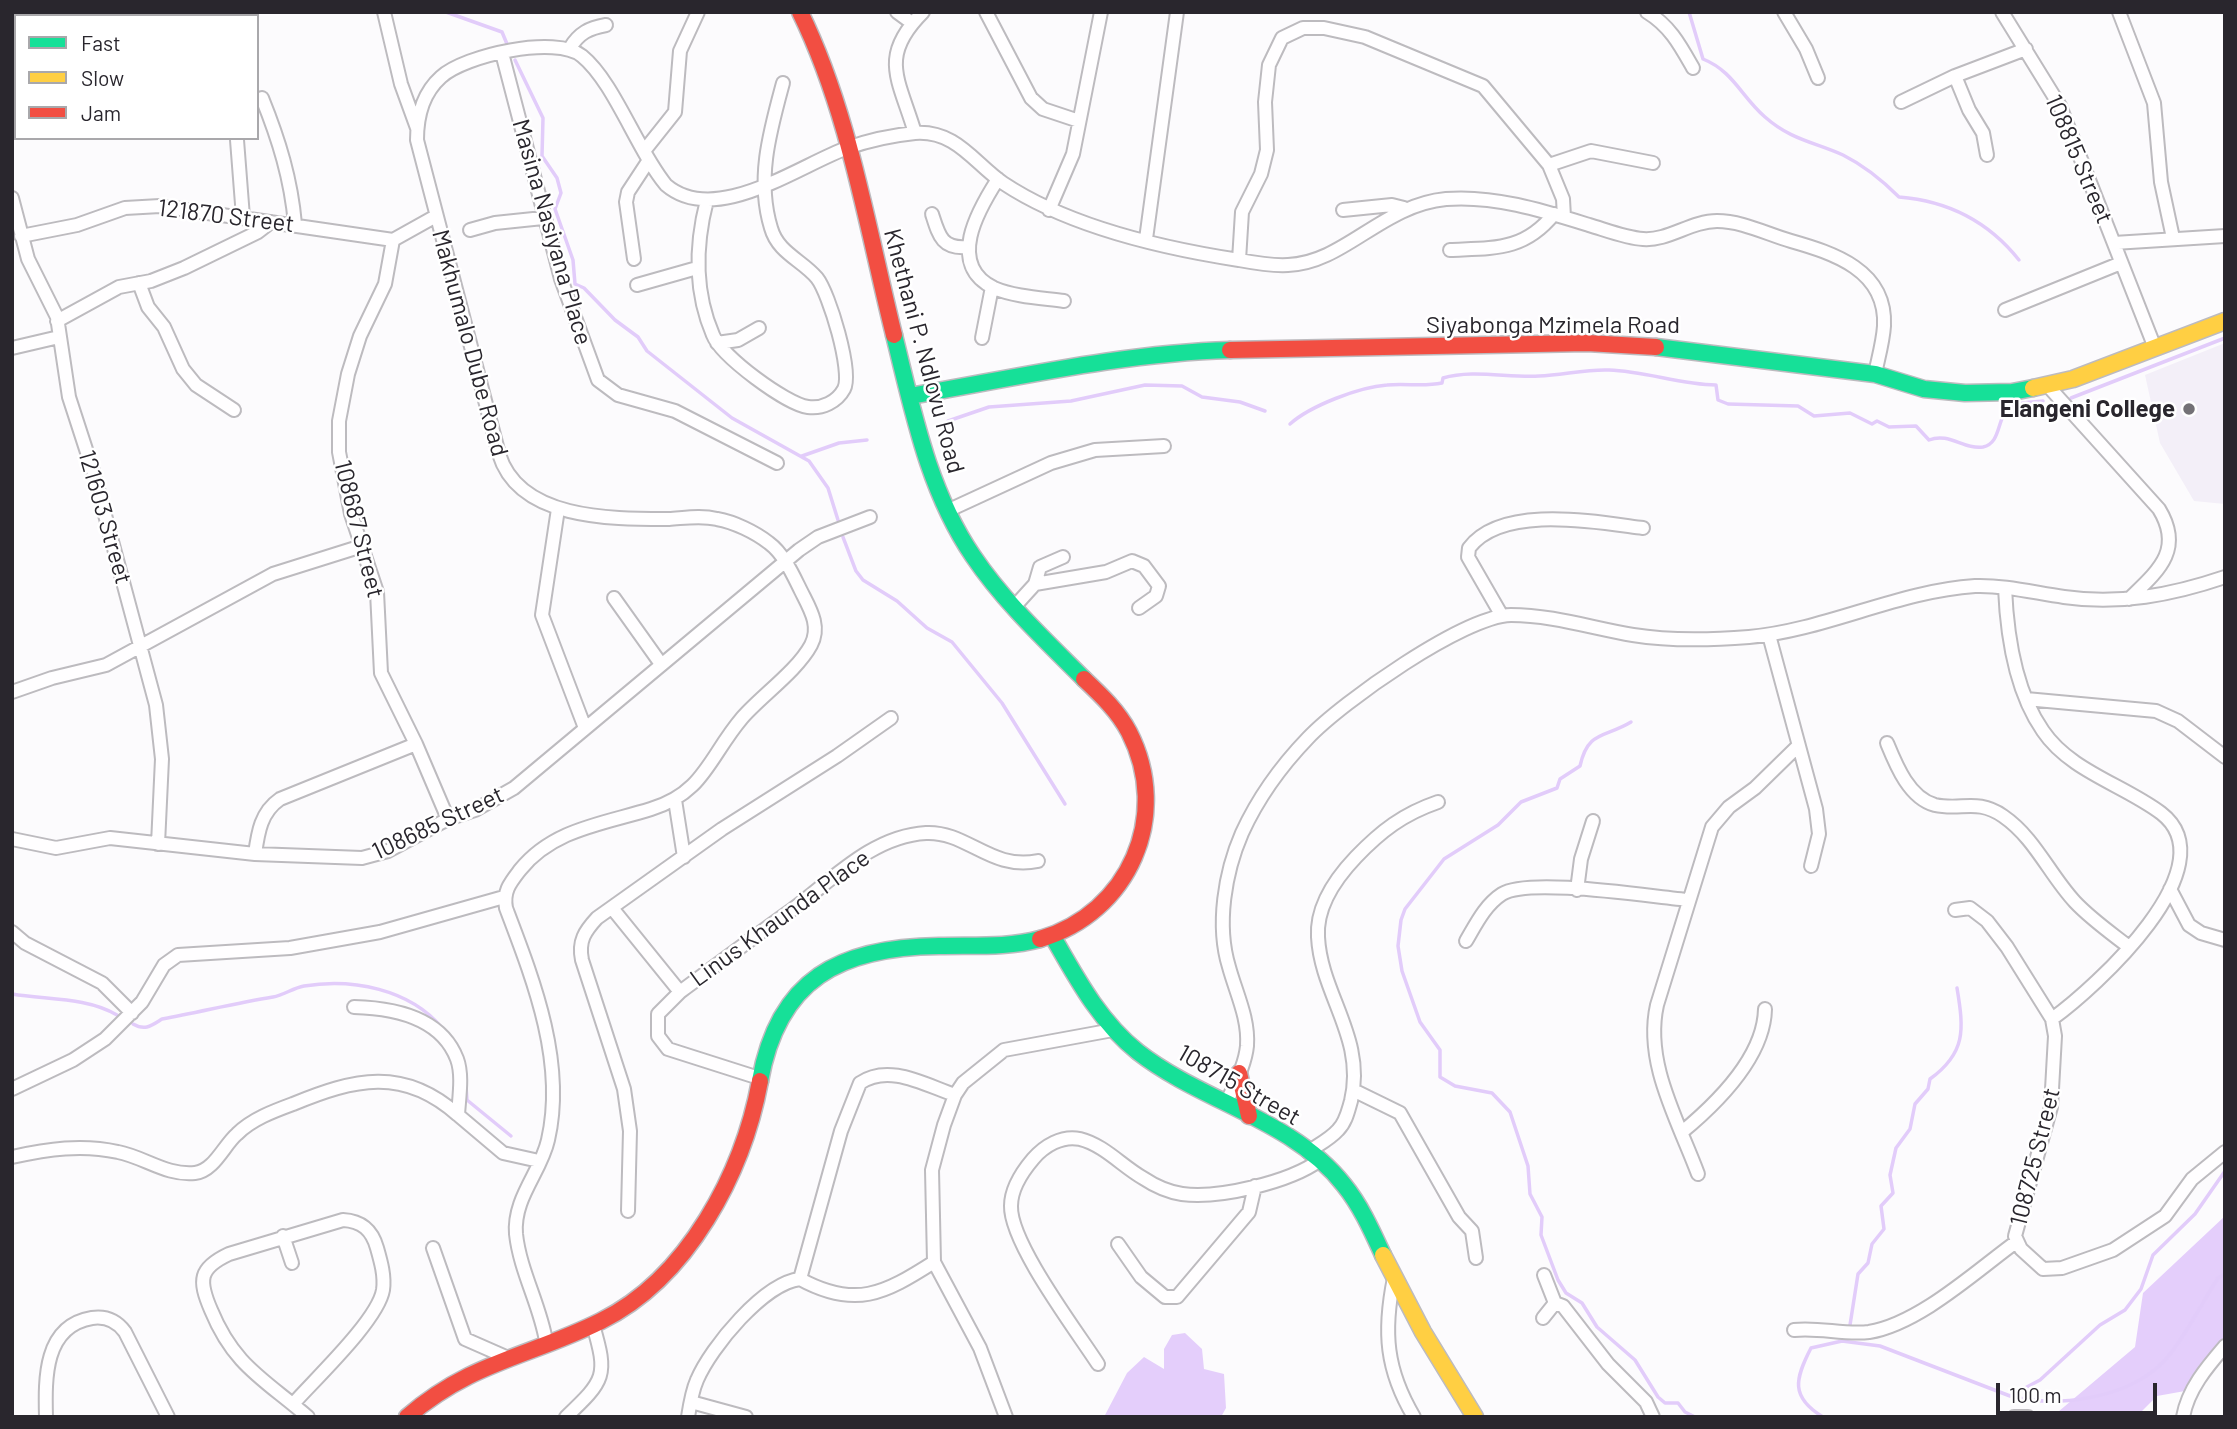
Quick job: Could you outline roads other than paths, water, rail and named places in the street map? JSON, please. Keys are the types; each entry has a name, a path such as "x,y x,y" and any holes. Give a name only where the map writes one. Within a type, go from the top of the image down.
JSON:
{"street":[{"path":"384,12 401,84 417,128"},
{"path":"634,259 626,202 628,192 646,155 675,112 680,51 698,12"},
{"name":"Khethani P. Ndlovu Road","path":"407,1417 458,1377 593,1325 628,1306 652,1286 696,1231 742,1147 769,1036 782,1010 801,991 843,963 882,951 1005,946 1053,937 1093,914 1129,871 1143,838 1146,783 1139,753 1120,716 1015,606 974,557 947,511 927,461 827,73 800,12"},
{"path":"897,12 912,23"},
{"path":"915,133 895,64 899,40 923,12"},
{"path":"986,12 1031,98 1043,108 1079,121"},
{"path":"1049,209 1073,154 1101,12"},
{"path":"1146,239 1177,12"},
{"path":"1647,12 1665,25 1676,38 1693,68"},
{"path":"1784,12 1806,49 1818,78"},
{"path":"2119,12 2154,103 2161,183 2173,238"},
{"name":"108815 Street","path":"2006,16 2060,106 2155,348"},
{"path":"606,25 589,28 576,38 570,48 593,66 646,155 674,192 707,200 762,186 848,148 915,133 937,135 954,142 998,179 1049,209 1146,239 1240,260 1289,265 1320,258 1404,208 1448,199 1527,206 1642,239 1699,223 1731,222 1823,249 1848,260 1862,272 1882,306 1884,326 1875,374"},
{"path":"1240,260 1242,212 1261,174 1266,150 1265,102 1269,65 1282,38 1303,28 1324,28 1365,37 1474,81 1492,94 1549,165 1563,199 1559,215 1533,236 1515,244 1501,248 1450,250"},
{"name":"Makhumalo Dube Road","path":"504,897 510,883 532,855 557,837 675,800 692,788 731,731 813,642 815,623 784,561 769,543 733,523 714,518 645,518 558,509 522,490 502,465 422,166 417,128 426,97 439,78 470,61 545,47 570,48"},
{"path":"1900,102 1955,76 2026,49"},
{"name":"Masina Nasiyana Place","path":"502,53 543,218 561,279 598,380 618,395 675,411 777,463"},
{"path":"1955,76 1969,110 1983,133 1987,155"},
{"path":"707,200 698,243 697,268 702,299 717,343 735,365 801,406 815,408 833,402 847,381 842,347 824,292 814,275 780,246 772,232 762,186 783,83"},
{"path":"262,98 282,150 292,188 295,224"},
{"path":"237,140 243,217"},
{"path":"1549,165 1591,151 1653,163"},
{"path":"998,179 975,217 967,247 972,265 992,287 1064,302"},
{"name":"121603 Street","path":"12,198 34,275 57,321 69,397 94,474 141,648 160,733 162,759 158,844"},
{"path":"1343,210 1392,205 1404,208"},
{"name":"121870 Street","path":"21,236 77,225 140,206 183,208 393,240"},
{"path":"932,214 941,239 947,245 967,247"},
{"path":"393,240 436,216"},
{"path":"470,230 495,223 543,218"},
{"path":"57,321 119,287 184,268 247,238 271,222"},
{"path":"2114,243 2225,236"},
{"name":"108687 Street","path":"393,240 385,284 353,356 339,421 342,471 377,593 381,673 416,744 448,820"},
{"path":"2005,310 2121,263"},
{"path":"637,285 697,268"},
{"path":"139,283 148,307 164,327 183,369 196,385 234,410"},
{"path":"982,338 992,287"},
{"name":"Siyabonga Mzimela Road","path":"910,396 1104,363 1225,350 1612,343 1693,349 1875,374 1924,389 1965,393 2012,392 2048,386 2225,321"},
{"path":"717,343 738,340 759,328"},
{"path":"12,348 59,337"},
{"path":"2048,386 2159,509 2168,523 2171,545 2161,565 2129,600"},
{"path":"947,511 1051,463 1095,450 1164,446"},
{"path":"558,509 542,615 585,728"},
{"name":"108685 Street","path":"12,839 56,848 100,838 255,854 345,859 374,856 475,810 514,788 784,561 818,537 870,517"},
{"path":"1502,616 1468,557 1469,548 1483,533 1500,527 1559,518 1643,528"},
{"path":"12,692 52,678 106,665 273,574 362,547"},
{"path":"1015,606 1035,584 1040,567 1063,556"},
{"path":"1035,584 1106,572 1132,561 1144,566 1160,586 1156,596 1139,608"},
{"path":"1226,1104 1240,1073 1245,1053 1246,1028 1225,952 1223,933 1228,877 1250,817 1287,761 1332,716 1473,625 1502,616 1540,616 1650,637 1734,638 1769,635 1952,589 1990,586 2091,600 2129,600 2156,596 2225,577"},
{"path":"1955,910 1970,908 1987,921 2007,947 2052,1019 2095,986 2129,947 2170,888 2181,853 2176,829 2161,813 2066,755 2044,733 2026,699 2007,625 2005,589"},
{"path":"614,598 661,664"},
{"path":"1769,635 1819,824 1818,848 1811,866"},
{"path":"2026,699 2155,711 2178,721 2225,757"},
{"path":"628,1211 630,1131 624,1089 592,996 579,948 587,929 684,856 891,718"},
{"path":"1887,743 1900,773 1927,800 1936,805 1980,805 2010,821 2049,864 2074,901 2129,947"},
{"path":"255,854 260,823 272,804 416,744"},
{"path":"1698,1174 1662,1081 1652,1028 1712,827 1730,807 1755,788 1798,746"},
{"path":"675,800 684,856"},
{"path":"1098,1364 1016,1233 1011,1206 1014,1189 1034,1158 1055,1142 1078,1138 1100,1148 1158,1187 1180,1194 1213,1194 1255,1186 1298,1171 1338,1131 1344,1122 1353,1090 1355,1064 1352,1047 1321,956 1318,935 1321,917 1335,880 1378,834 1397,819 1438,803"},
{"path":"1577,890 1581,859 1594,821"},
{"name":"Linus Khaunda Place","path":"759,1078 681,1054 662,1043 657,1029 658,1014 680,992 855,860 895,838 931,833 1010,863 1038,860"},
{"path":"2170,888 2189,925 2201,933 2225,940"},
{"path":"1466,940 1483,911 1512,889 1577,890 1689,900"},
{"path":"12,1089 73,1060 105,1039 132,1013 164,965 178,956 290,948 336,937 380,932 504,897 540,1009 550,1056 553,1094 551,1129 519,1206 516,1234 546,1341"},
{"path":"612,908 680,992"},
{"path":"12,932 24,943 102,983 132,1013"},
{"name":"108715 Street","path":"1053,937 1083,988 1114,1030 1147,1057 1314,1156 1337,1175 1357,1205 1394,1278 1475,1417"},
{"path":"354,1007 396,1010 423,1021 443,1038 457,1059 458,1115"},
{"path":"1682,1132 1711,1106 1756,1046 1763,1032 1765,1009"},
{"name":"108725 Street","path":"2052,1019 2055,1047 2052,1099 2019,1214 2016,1242 2032,1261 2043,1269 2052,1270 2113,1250 2157,1222 2197,1174 2225,1153"},
{"path":"1006,1417 980,1348 934,1262 932,1170 954,1095 974,1072 1004,1050 1114,1030"},
{"path":"800,1279 841,1132 860,1083 879,1073 893,1074 954,1095"},
{"path":"1240,1073 1249,1116"},
{"path":"12,1157 51,1149 96,1149 119,1152 176,1172 200,1172 212,1163 237,1133 253,1122 333,1087 361,1080 396,1083 433,1096 503,1153 539,1161"},
{"path":"1353,1090 1400,1113 1460,1217 1472,1231 1476,1258"},
{"path":"1118,1244 1141,1277 1165,1297 1177,1297 1185,1291 1249,1212 1255,1186"},
{"path":"293,1404 369,1318 383,1293 383,1278 374,1239 362,1224 343,1220 283,1236 212,1261 203,1273 202,1285 220,1331 231,1350 266,1385 308,1417"},
{"path":"283,1236 292,1263"},
{"path":"1794,1330 1818,1328 1867,1332 1891,1325 1926,1307 2016,1242"},
{"path":"433,1248 465,1339 506,1357"},
{"path":"688,1417 696,1381 720,1343 769,1292 781,1284 800,1279 831,1295 860,1296 892,1286 934,1262"},
{"path":"1544,1275 1555,1303 1563,1306 1608,1364 1646,1402 1653,1417"},
{"path":"1394,1278 1387,1312 1391,1368 1415,1417"},
{"path":"1543,1318 1555,1303"},
{"path":"46,1417 48,1367 52,1347 61,1333 74,1323 101,1317 119,1325 125,1332 167,1417"},
{"path":"566,1417 584,1401 602,1376 601,1354 593,1325"},
{"path":"2183,1417 2185,1405 2200,1376 2225,1346"},
{"path":"691,1402 746,1417"},
{"path":"2014,1417 2028,1417"}],"waterway":[{"path":"446,12 502,32 507,44"},
{"path":"1689,12 1703,59 1722,70 1775,125 1793,136 1851,159 1899,197 1934,203 1966,215 1994,234 2019,260"},
{"path":"515,60 543,118 542,156 557,178 561,193 555,209 573,260 575,284 584,288 615,320 638,337 647,351 732,418 809,461 828,488 838,520"},
{"path":"2071,398 2225,338"},
{"path":"1290,424 1322,404 1349,393 1394,385 1442,383 1443,378 1466,374 1539,376 1600,370 1623,371 1716,385 1718,400 1728,404 1798,406 1814,416 1850,413 1872,424 1877,421 1889,427 1916,426 1929,440 1950,439 1976,447 1989,445 2010,408 2021,403 2043,401"},
{"path":"948,421 989,407 1071,401 1145,385 1182,386 1202,397 1240,402 1265,411"},
{"path":"802,456 839,443 867,440"},
{"path":"843,537 856,571 863,580 897,601 927,628 952,642 1002,703 1065,804"},
{"path":"1631,722 1593,740 1583,754 1580,766 1560,779 1557,788 1521,802 1498,825 1444,859 1405,909 1398,946 1402,971 1420,1022 1440,1050 1440,1077 1455,1086 1492,1093 1510,1112 1528,1166 1530,1194 1542,1217 1541,1235 1558,1280 1566,1293 1582,1303 1597,1327 1635,1360 1658,1397 1665,1403 1678,1403 1685,1412 1695,1417"},
{"path":"133,1024 148,1027 162,1019 273,997 304,986 341,984 360,985 397,995 414,1004 442,1028"},
{"path":"1850,1325 1858,1274 1868,1263 1872,1244 1884,1229 1881,1206 1893,1193 1890,1175 1896,1148 1910,1129 1915,1104 1928,1089 1930,1079 1950,1060 1960,1039 1961,1016 1957,988"},
{"path":"12,994 79,1002 117,1015"},
{"path":"466,1086 467,1100 511,1136"},
{"path":"1823,1417 1812,1410 1800,1395 1801,1369 1811,1348 1842,1341 1880,1346 2010,1396 2040,1380 2100,1325 2125,1310 2141,1289 2153,1255 2195,1214 2225,1171"},
{"path":"2011,1396 2029,1400 2068,1401 2107,1393 2143,1378 2158,1367 2174,1349 2218,1278 2225,1274"}],"place":[{"name":"Elangeni College","path":"2189,409"}]}
